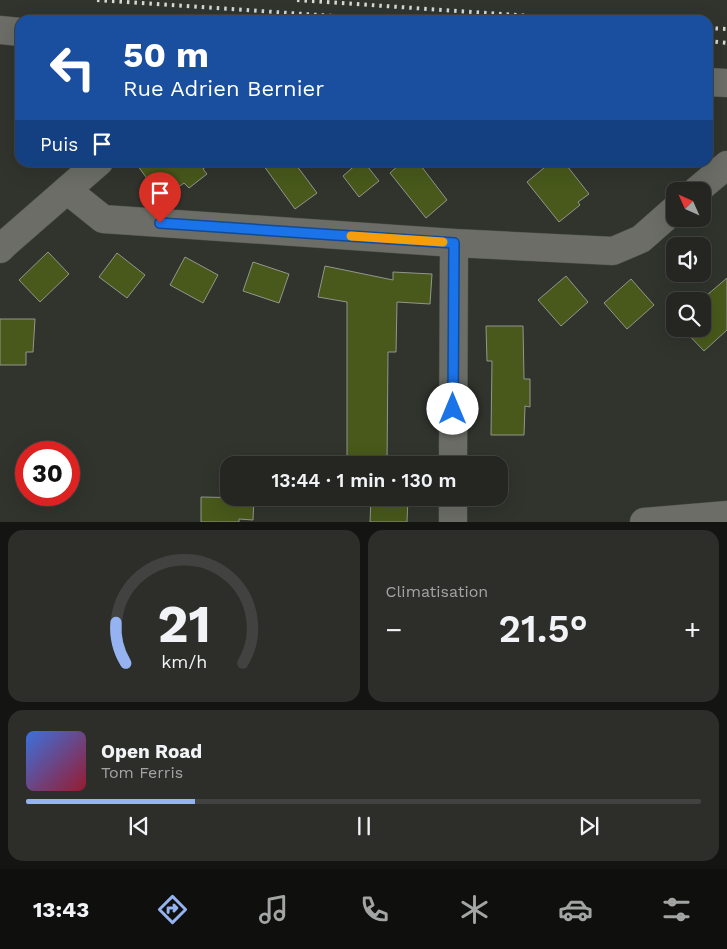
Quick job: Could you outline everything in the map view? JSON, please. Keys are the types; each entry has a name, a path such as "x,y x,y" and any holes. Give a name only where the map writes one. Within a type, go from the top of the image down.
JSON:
{"street":[{"path":"0,30 15,32"},
{"path":"713,83 727,84"},
{"path":"707,182 727,165"},
{"path":"0,250 93,167"},
{"path":"67,190 103,220 454,243 613,251 640,239 666,217"},
{"path":"453,456 454,243"},
{"path":"453,506 453,522"},
{"path":"644,522 727,515"}],"building":[{"path":"139,167 206,167 203,169 207,174 189,188 184,183 162,199"},
{"path":"265,167 298,167 317,193 295,209"},
{"path":"353,167 368,167 379,181 359,197 343,176"},
{"path":"397,167 422,167 447,200 426,218 390,173"},
{"path":"545,167 568,167 589,194 578,202 580,205 559,222 527,182"},
{"path":"48,252 69,274 40,302 19,280"},
{"path":"117,253 145,275 127,298 99,277"},
{"path":"185,257 218,275 203,303 170,285"},
{"path":"253,262 289,274 279,303 243,291"},
{"path":"325,266 393,280 393,272 432,274 430,304 397,302 396,352 388,352 387,456 347,456 347,302 318,297"},
{"path":"566,276 588,302 561,326 538,300"},
{"path":"727,278 727,330 704,351 691,337 711,337 711,292"},
{"path":"631,279 654,305 627,329 604,303"},
{"path":"0,319 35,319 33,352 26,352 26,365 0,365"},
{"path":"486,326 523,326 524,379 530,379 530,407 525,406 524,435 491,435 492,361 487,361"},
{"path":"201,497 220,497 220,506 254,506 253,520 239,519 239,522 201,522"},
{"path":"371,506 408,506 407,522 370,522"}],"railway":[{"path":"97,0 319,15"},
{"path":"297,0 516,15"},
{"path":"713,28 727,29"},
{"path":"713,42 727,43"}],"slow traffic":[{"path":"351,236 443,242"}],"route":[{"path":"160,223 454,243 453,409"}]}
